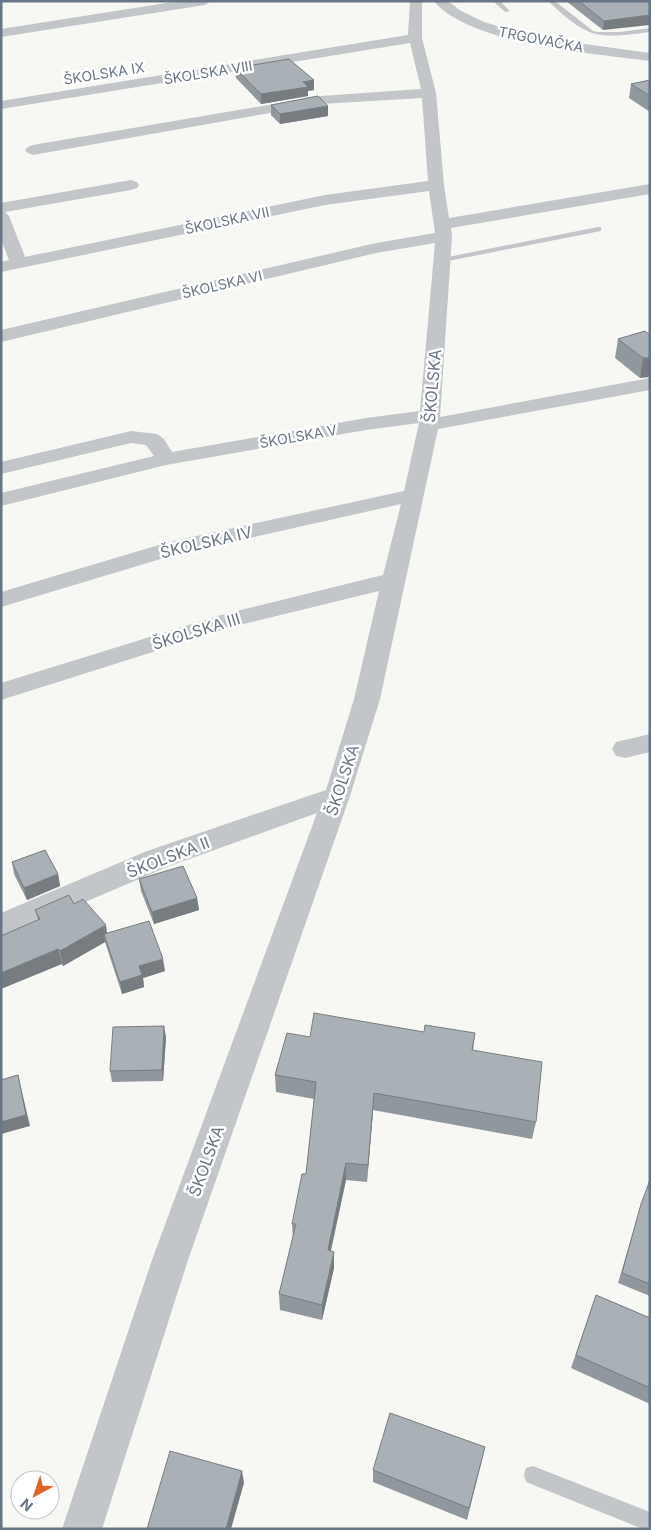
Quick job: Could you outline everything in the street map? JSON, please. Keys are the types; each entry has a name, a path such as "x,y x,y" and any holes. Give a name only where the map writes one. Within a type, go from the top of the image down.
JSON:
{"street":[{"path":"1,33 205,1"},
{"name":"TRGOVAČKA","path":"440,1 455,15 474,24 494,30 561,44 650,57"},
{"path":"296,43 415,22"},
{"name":"ŠKOLSKA","path":"82,1529 170,1260 337,796 367,699 414,495 429,420 444,240 436,185 429,93 415,22"},
{"name":"ŠKOLSKA VIII","path":"1,105 415,22"},
{"path":"33,150 321,100 429,93"},
{"path":"1,208 131,185"},
{"name":"ŠKOLSKA VII","path":"1,267 325,200 436,185"},
{"name":"ŠKOLSKA VI","path":"1,336 376,248 444,240 650,189"},
{"path":"1,216 19,264"},
{"path":"429,420 650,384"},
{"name":"ŠKOLSKA V","path":"1,500 166,459 366,424 429,420"},
{"path":"1,468 131,437 147,436 156,441 166,459"},
{"name":"ŠKOLSKA IV","path":"1,600 169,549 414,495"},
{"name":"ŠKOLSKA III","path":"1,692 229,620 393,580"},
{"name":"ŠKOLSKA II","path":"1,926 157,859 337,796"}],"lane":[{"path":"496,1 507,11"},
{"path":"551,1 593,33 606,36 650,30"},
{"path":"444,240 598,229"},
{"path":"533,1475 650,1522"}],"building":[{"path":"579,1 650,1 650,15 604,21"},
{"path":"289,59 314,80 303,82 308,87 261,94 235,68"},
{"path":"650,80 650,96 631,84"},
{"path":"318,96 328,106 280,114 271,105"},
{"path":"645,331 650,335 650,358 643,358 618,339"},
{"path":"45,850 58,874 24,888 12,862"},
{"path":"183,866 197,898 152,912 139,879"},
{"path":"69,895 74,904 83,899 106,925 60,951 58,949 1,973 1,936 40,919 35,910"},
{"path":"149,921 163,959 139,966 142,975 120,982 104,934"},
{"path":"314,1013 424,1032 425,1025 475,1033 472,1050 542,1062 536,1122 374,1093 368,1165 346,1163 328,1250 334,1252 322,1305 279,1294 296,1224 292,1224 302,1174 306,1174 316,1082 275,1075 287,1033 310,1037"},
{"path":"164,1026 162,1070 110,1071 113,1027"},
{"path":"18,1075 26,1115 1,1122 1,1080"},
{"path":"650,1180 650,1284 622,1273 641,1204"},
{"path":"596,1295 650,1318 650,1388 576,1355"},
{"path":"390,1413 485,1447 469,1508 373,1470"},
{"path":"170,1451 242,1471 226,1529 147,1529"}]}
